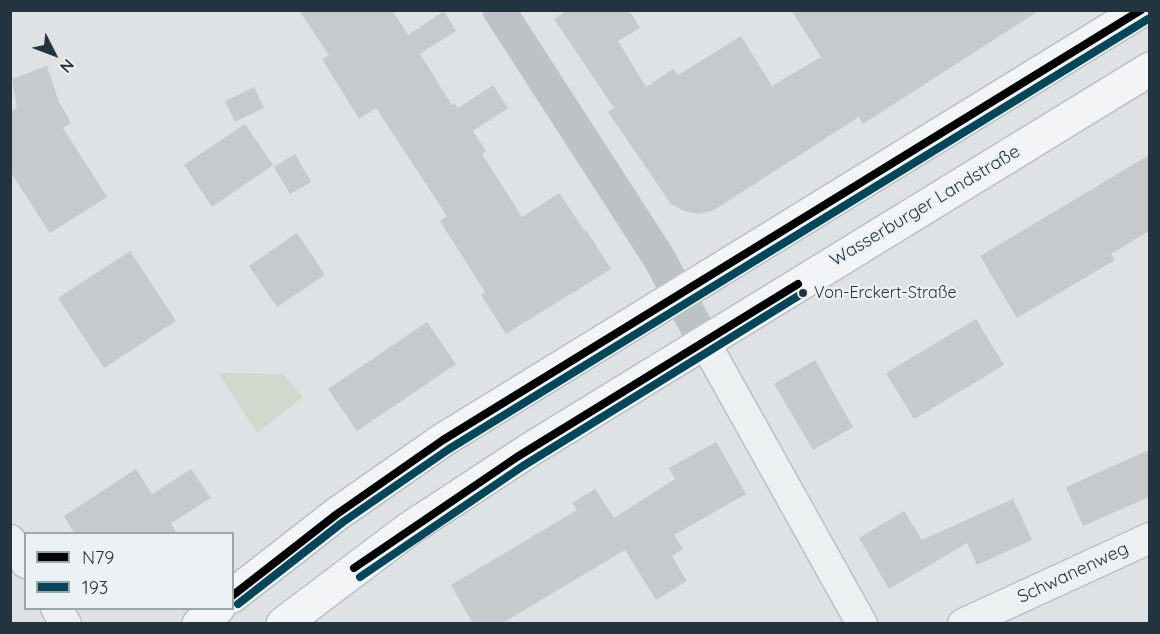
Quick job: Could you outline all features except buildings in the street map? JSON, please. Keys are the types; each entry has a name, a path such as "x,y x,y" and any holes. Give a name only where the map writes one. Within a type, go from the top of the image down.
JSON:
{"main road":[{"path":"234,594 337,514 442,440 1142,10"},
{"name":"Wasserburger Landstraße","path":"283,624 354,568 466,490 1149,69"},
{"path":"199,624 217,610"}],"street":[{"path":"499,10 659,258 862,624"},
{"name":"Schwanenweg","path":"963,624 1149,538"},
{"path":"10,540 24,560"},
{"path":"57,610 66,624"}],"shaded area":[{"path":"218,373 283,374 303,397 257,433"}],"transit line":[{"name":"N79","path":"234,594 337,514 443,440 1141,10"},
{"name":"193","path":"238,604 343,522 449,449 1148,19"},
{"name":"N79","path":"354,568 517,457 798,284"},
{"name":"193","path":"360,577 523,466 803,293"}],"place":[{"name":"Von-Erckert-Straße","path":"803,293"}]}
